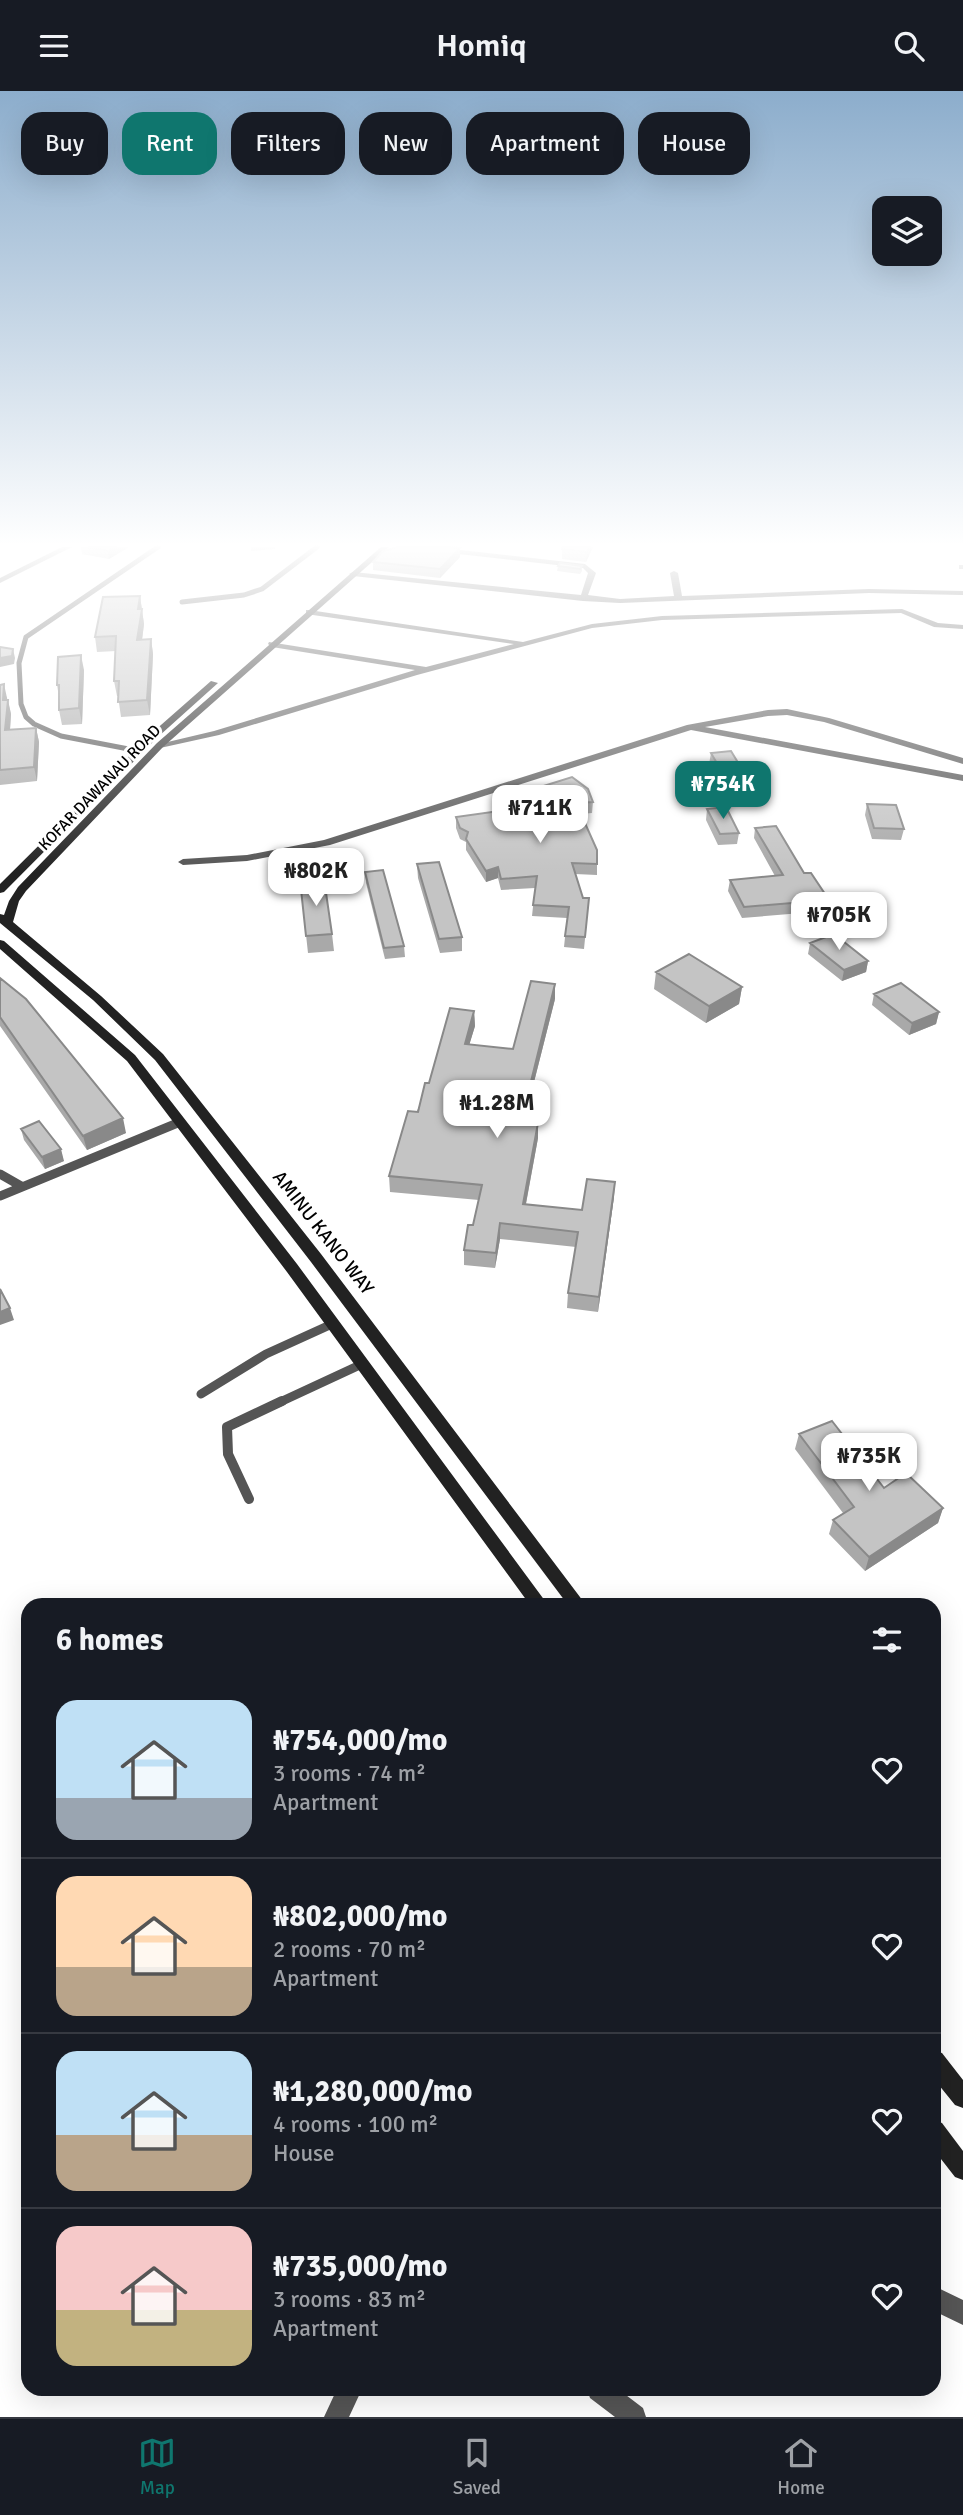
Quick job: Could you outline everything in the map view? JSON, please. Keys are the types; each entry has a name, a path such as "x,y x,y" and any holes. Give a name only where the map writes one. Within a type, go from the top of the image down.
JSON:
{"street":[{"name":"KOFAR DAWANAU ROAD","path":"0,890 139,751 247,656"},
{"name":"KOFAR DAWANAU ROAD","path":"4,920 22,889 160,744 258,656"},
{"path":"344,656 427,670"},
{"path":"160,744 216,733 480,656"},
{"path":"183,862 247,858 326,843 722,719 787,712 826,720 963,761"},
{"path":"690,727 963,778"},
{"name":"AMINU KANO WAY","path":"4,920 97,998 159,1057 316,1258 573,1598"},
{"path":"0,943 131,1058 292,1268 535,1598"},
{"path":"292,1268 316,1258"},
{"path":"941,2070 963,2097"},
{"path":"941,2140 963,2169"},
{"path":"941,2302 963,2313"},
{"path":"336,2417 346,2396"},
{"path":"608,2396 634,2417"}],"lane":[{"path":"20,656 22,710 27,720 56,733 139,751"},
{"path":"0,1196 180,1122"},
{"path":"0,1174 21,1186"},
{"path":"201,1394 266,1354 332,1324"},
{"path":"249,1499 225,1446 223,1436 227,1427 362,1364"}],"building":[{"path":"81,656 79,708 59,710 58,657"},
{"path":"115,656 150,656 147,700 118,702 119,681 114,681"},
{"path":"4,684 3,700 8,700 5,730 36,728 34,767 0,770 0,685"},
{"path":"731,751 757,794 736,796 711,753"},
{"path":"572,777 588,789 593,802 576,803 597,850 597,864 572,863 583,898 589,898 585,937 565,936 569,907 533,905 537,876 501,879 498,867 486,871 466,839 468,832 460,828 456,817 513,809 502,799"},
{"path":"867,804 896,805 904,829 874,828"},
{"path":"726,807 739,833 720,834 707,809"},
{"path":"776,826 804,873 811,873 829,900 744,907 730,880 783,875 755,828"},
{"path":"439,862 462,937 439,939 417,864"},
{"path":"383,870 404,946 384,948 365,872"},
{"path":"324,879 332,934 306,936 300,880"},
{"path":"834,934 868,961 844,970 810,943"},
{"path":"689,954 742,987 709,1006 656,972"},
{"path":"0,978 26,999 123,1118 83,1136 0,1017"},
{"path":"531,981 555,984 521,1122 538,1123 523,1204 582,1210 587,1179 615,1182 599,1297 568,1293 578,1232 500,1223 496,1253 464,1250 468,1225 473,1225 482,1185 389,1176 408,1111 418,1112 425,1083 429,1083 450,1008 474,1011 465,1044 513,1049"},
{"path":"901,983 939,1012 912,1023 874,994"},
{"path":"39,1121 61,1149 42,1157 21,1129"},
{"path":"0,1289 10,1308 0,1312"},
{"path":"832,1421 884,1488 906,1473 943,1508 869,1557 833,1520 854,1507 799,1434"}]}
